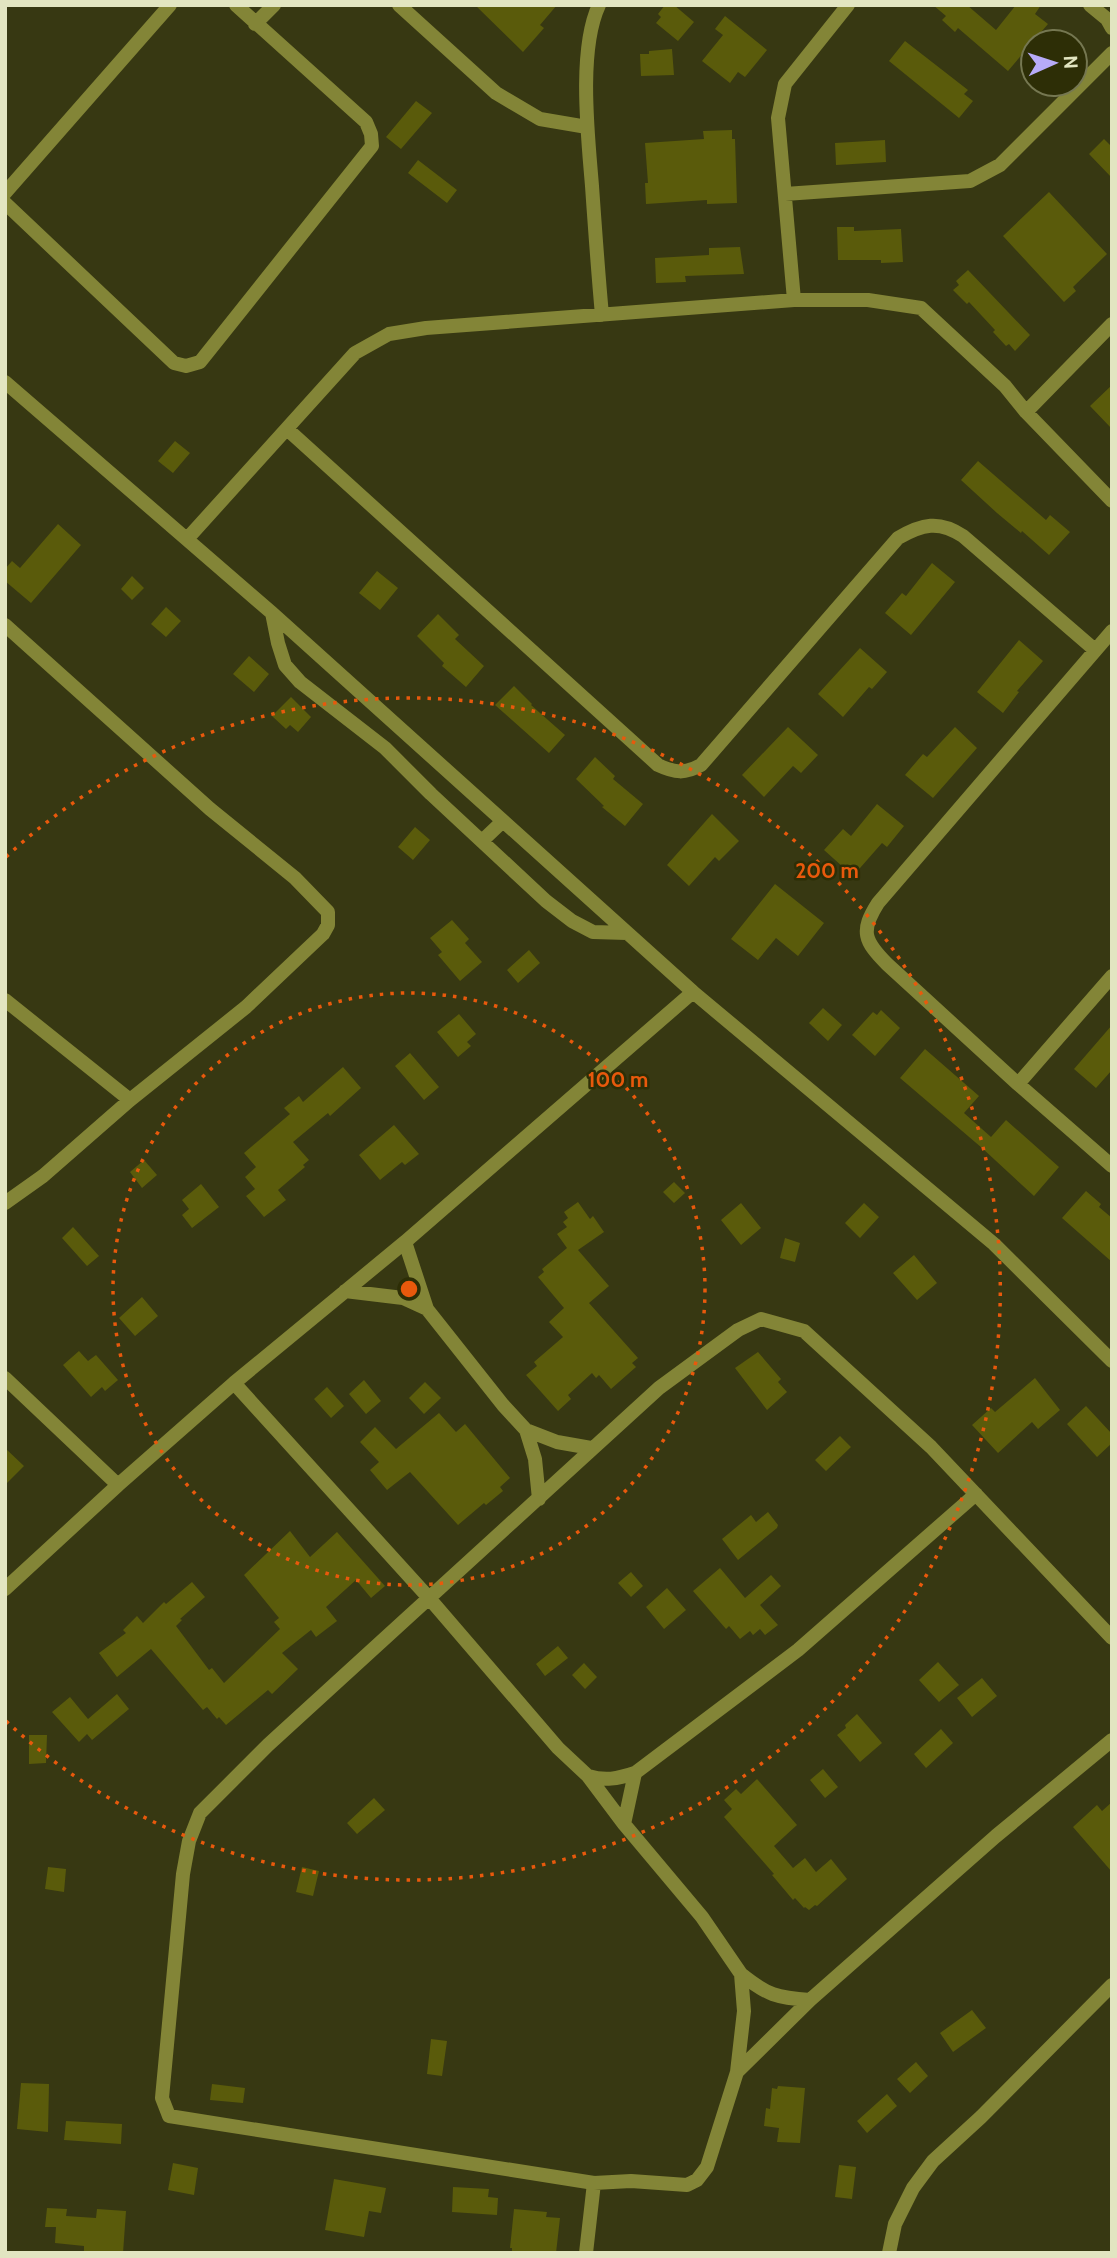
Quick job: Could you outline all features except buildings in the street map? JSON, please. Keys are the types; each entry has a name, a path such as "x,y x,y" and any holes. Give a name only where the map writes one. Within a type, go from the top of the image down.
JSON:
{"street":[{"path":"5,193 170,5"},
{"path":"5,203 174,363 186,366 200,362 372,146 366,122 236,5"},
{"path":"255,24 274,5"},
{"path":"399,5 496,93 540,119 587,127"},
{"path":"599,5 588,43 587,127 602,315"},
{"path":"794,300 778,118 785,84 848,5"},
{"path":"1090,5 1107,19 1112,28"},
{"path":"785,194 970,181 1000,165 1112,52"},
{"path":"187,539 355,353 389,334 426,328 794,300 868,300 921,308 1005,386 1026,412 1112,501"},
{"path":"1026,412 1112,325"},
{"path":"5,382 272,613 693,992 842,1114 994,1244 1112,1361"},
{"path":"287,429 658,765 668,770 680,773 691,771 708,758 898,538 913,529 937,525 950,527 1095,650"},
{"path":"272,613 285,665 300,682 384,748 546,901 572,921 593,932 627,933"},
{"path":"5,625 211,809 295,878 328,912 328,925 323,934 246,1007 130,1100 43,1176 5,1203"},
{"path":"1112,631 878,903 869,916 866,930 868,942 887,964 1112,1166"},
{"path":"482,841 503,821"},
{"path":"1018,1084 1112,976"},
{"path":"5,1589 234,1383 405,1242 693,992"},
{"path":"5,1000 130,1100"},
{"path":"405,1242 427,1309 477,1374 526,1430 535,1460 539,1499"},
{"path":"345,1291 402,1298 427,1309"},
{"path":"741,1973 744,2011 737,2072 707,2167 697,2180 687,2185 631,2180 594,2183 169,2116 162,2098 183,1874 189,1841 200,1814 268,1745 539,1499 591,1448 659,1388 737,1330 761,1320 804,1331 931,1447 1112,1638"},
{"path":"5,1378 118,1485"},
{"path":"234,1383 429,1598 558,1748 587,1776 702,1917 741,1973 758,1988 779,1998 810,2000"},
{"path":"526,1430 557,1442 591,1448"},
{"path":"587,1776 614,1780 635,1773 798,1650 976,1494"},
{"path":"737,2072 810,2000 996,1836 1112,1740"},
{"path":"624,1824 635,1773"},
{"path":"889,2253 895,2224 913,2188 933,2161 981,2117 1112,1985"},
{"path":"586,2253 594,2183"}]}
